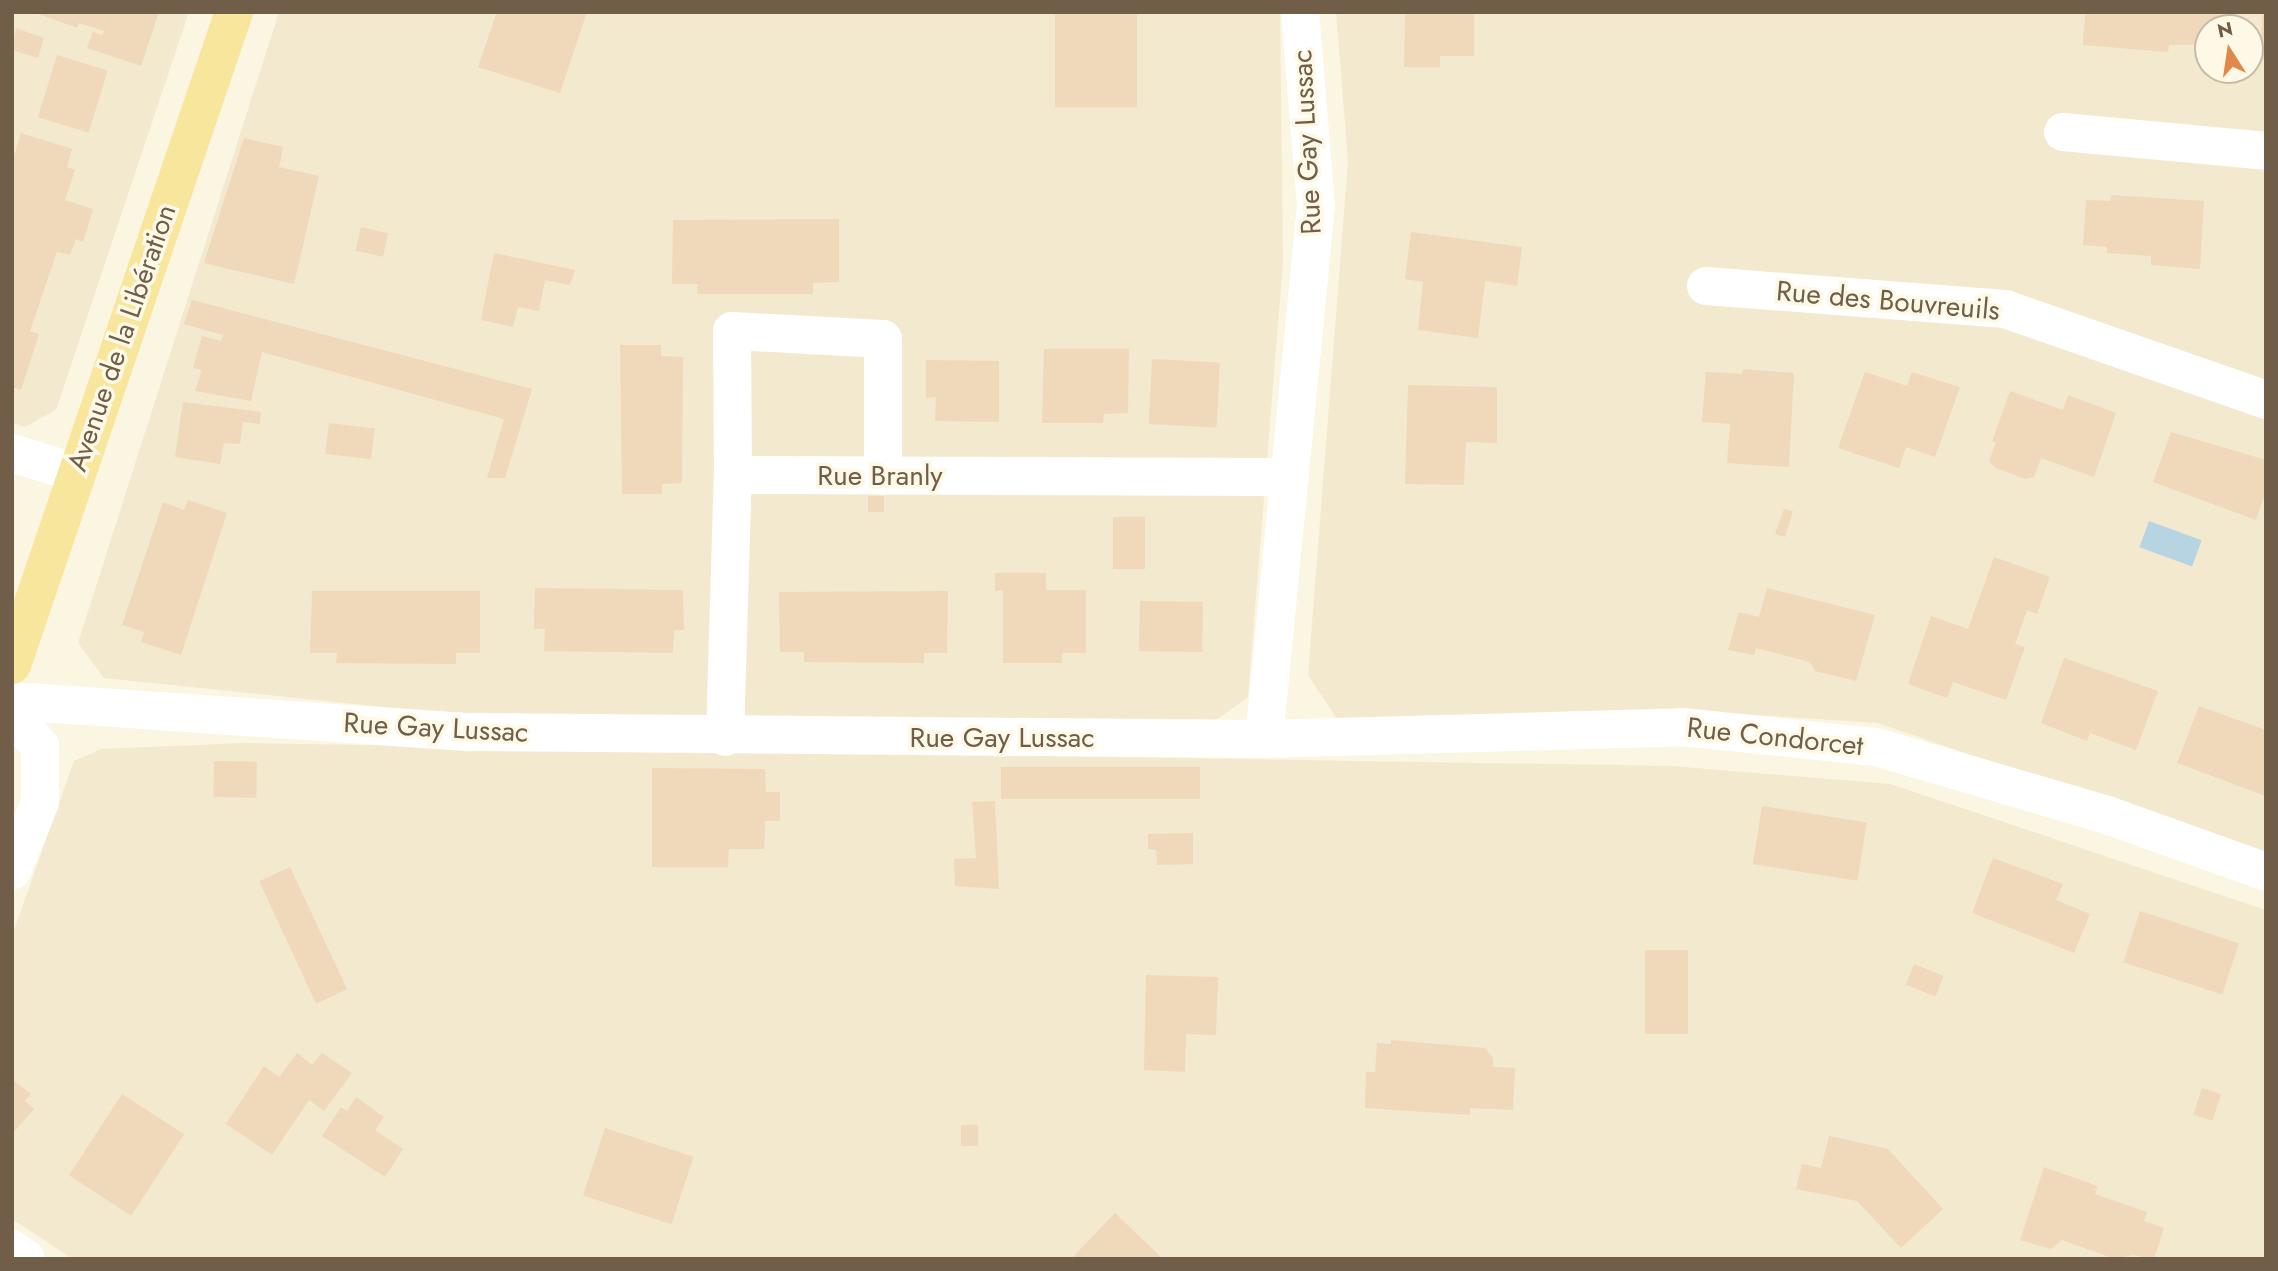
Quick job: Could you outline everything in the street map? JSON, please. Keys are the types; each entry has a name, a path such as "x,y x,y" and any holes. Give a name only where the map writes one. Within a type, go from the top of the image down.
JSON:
{"main road":[{"name":"Avenue de la Libération","path":"12,665 234,12"}],"street":[{"name":"Rue Gay Lussac","path":"12,701 470,732 726,737 1264,738 1316,206 1300,12"},
{"path":"2063,132 2266,152"},
{"name":"Rue des Bouvreuils","path":"1706,286 2005,309 2266,400"},
{"path":"726,737 733,475 732,331 883,339 883,476"},
{"path":"12,453 76,473"},
{"name":"Rue Branly","path":"733,475 1290,477"},
{"path":"12,715 40,746 40,802 12,870"},
{"name":"Rue Condorcet","path":"1264,738 1682,727 1875,747 2107,815 2266,872"},
{"path":"12,1249 26,1259"}],"shaded area":[{"path":"12,12 189,12 56,410 25,427 12,423"},
{"path":"279,12 1280,12 1283,261 1248,697 1212,723 469,716 104,678 78,643"},
{"path":"1336,12 2266,12 2266,857 1878,723 1696,711 1338,720 1308,675 1348,161"},
{"path":"243,743 1672,766 1890,784 2266,910 2266,1259 73,1259 12,1219 12,936 74,761 101,749"}],"water":[{"path":"2149,521 2202,540 2192,566 2139,547"}],"building":[{"path":"33,12 159,12 141,66 87,48 93,32 102,35 104,31 79,23 77,28"},
{"path":"497,12 587,12 560,93 478,67"},
{"path":"1055,12 1137,12 1137,107 1055,107"},
{"path":"1405,12 1474,12 1474,56 1440,56 1440,67 1404,67"},
{"path":"2085,12 2219,12 2194,14 2194,45 2169,45 2168,52 2083,45"},
{"path":"2266,12 2266,60 2264,60 2263,14"},
{"path":"16,28 44,38 38,58 12,50"},
{"path":"57,55 108,70 89,133 38,117"},
{"path":"21,133 72,149 67,167 75,170 65,200 93,209 83,242 76,239 70,255 57,252 30,331 39,334 21,390 12,387 12,163"},
{"path":"244,138 283,147 279,167 319,176 294,284 204,263"},
{"path":"2111,195 2204,201 2200,269 2151,265 2151,256 2107,253 2107,247 2083,245 2086,200 2110,201"},
{"path":"839,219 839,282 813,283 813,294 697,294 698,284 672,284 673,220"},
{"path":"361,227 388,233 383,257 356,250"},
{"path":"1411,232 1522,247 1517,286 1485,281 1478,338 1418,330 1423,282 1405,279"},
{"path":"494,253 575,270 570,285 545,280 539,311 518,307 513,327 481,320"},
{"path":"192,300 532,389 505,478 487,478 504,419 262,352 251,401 195,391 202,370 193,368 202,336 221,341 223,335 184,324"},
{"path":"620,345 661,345 661,356 683,357 682,483 662,484 662,494 622,494"},
{"path":"1044,349 1129,349 1128,413 1104,414 1103,423 1042,423"},
{"path":"1152,359 1220,363 1217,427 1149,424"},
{"path":"926,360 999,361 999,422 935,421 936,397 926,398"},
{"path":"1743,369 1794,373 1789,467 1727,463 1730,424 1702,422 1706,372 1742,374"},
{"path":"1865,372 1907,386 1912,372 1960,387 1935,457 1906,447 1899,468 1838,448"},
{"path":"1408,385 1497,387 1497,443 1466,442 1464,485 1405,484"},
{"path":"2010,391 2063,410 2068,395 2116,413 2094,477 2041,458 2034,477 2025,479 1996,468 1989,461 1996,443 1992,441"},
{"path":"183,402 261,412 260,424 243,422 240,444 224,443 220,464 175,457"},
{"path":"329,423 375,429 371,459 325,454"},
{"path":"2171,432 2266,460 2266,491 2256,520 2153,482"},
{"path":"868,496 884,496 884,512 868,512"},
{"path":"188,500 227,513 181,655 141,642 144,632 122,625 163,502 184,510"},
{"path":"1784,509 1793,511 1785,537 1775,534"},
{"path":"1113,517 1145,517 1145,569 1113,569"},
{"path":"1994,557 2050,577 2037,614 2027,610 2015,644 2025,647 2006,700 1953,682 1947,698 1908,684 1931,616 1968,629"},
{"path":"995,573 1046,573 1046,590 1086,590 1086,653 1062,653 1062,663 1003,663 1003,590 995,591"},
{"path":"535,588 683,590 684,630 674,630 673,653 544,651 545,629 534,629"},
{"path":"1767,588 1875,615 1856,681 1815,671 1810,662 1756,648 1754,655 1728,650 1739,612 1759,617"},
{"path":"312,591 480,591 480,653 456,653 456,664 336,663 337,653 310,653"},
{"path":"948,591 947,653 924,653 924,663 804,662 804,652 780,652 779,592"},
{"path":"1140,601 1203,602 1202,652 1139,651"},
{"path":"2064,658 2158,691 2136,750 2090,733 2087,741 2041,723"},
{"path":"2199,706 2266,730 2266,796 2177,763"},
{"path":"214,761 257,762 256,798 213,797"},
{"path":"1001,767 1200,767 1200,799 1001,799"},
{"path":"652,768 765,769 766,792 780,792 780,821 765,821 764,849 729,849 728,867 652,867"},
{"path":"995,801 999,889 955,886 954,859 976,858 972,802"},
{"path":"1762,806 1867,823 1857,881 1753,864"},
{"path":"1193,833 1193,864 1157,865 1156,850 1148,849 1148,834"},
{"path":"1993,858 2063,884 2056,900 2090,914 2074,953 1972,913"},
{"path":"290,867 347,989 316,1004 259,881"},
{"path":"2140,911 2239,943 2222,994 2123,962"},
{"path":"1645,950 1688,950 1688,1034 1645,1034"},
{"path":"1914,964 1944,976 1935,996 1906,984"},
{"path":"1146,975 1218,977 1216,1035 1186,1034 1185,1072 1144,1070"},
{"path":"1391,1040 1485,1048 1493,1058 1493,1067 1515,1068 1513,1110 1470,1108 1470,1115 1365,1108 1366,1072 1375,1072 1377,1043 1391,1044"},
{"path":"297,1053 312,1065 322,1053 352,1073 324,1111 309,1100 272,1155 226,1124 264,1066 279,1077"},
{"path":"12,1079 31,1094 25,1101 34,1109 12,1134"},
{"path":"2202,1088 2221,1094 2212,1121 2193,1115"},
{"path":"122,1094 184,1134 131,1216 69,1175"},
{"path":"356,1097 384,1117 375,1130 403,1149 385,1177 322,1136 341,1107 347,1111"},
{"path":"961,1125 978,1125 978,1146 961,1146"},
{"path":"605,1128 693,1157 672,1224 583,1196"},
{"path":"1829,1136 1888,1149 1943,1209 1901,1248 1857,1201 1796,1189 1802,1164 1821,1168"},
{"path":"2044,1167 2098,1186 2095,1194 2147,1212 2144,1221 2164,1228 2154,1259 2133,1255 2115,1259 2062,1240 2051,1249 2020,1240"},
{"path":"1115,1213 1163,1259 1071,1259"}]}
